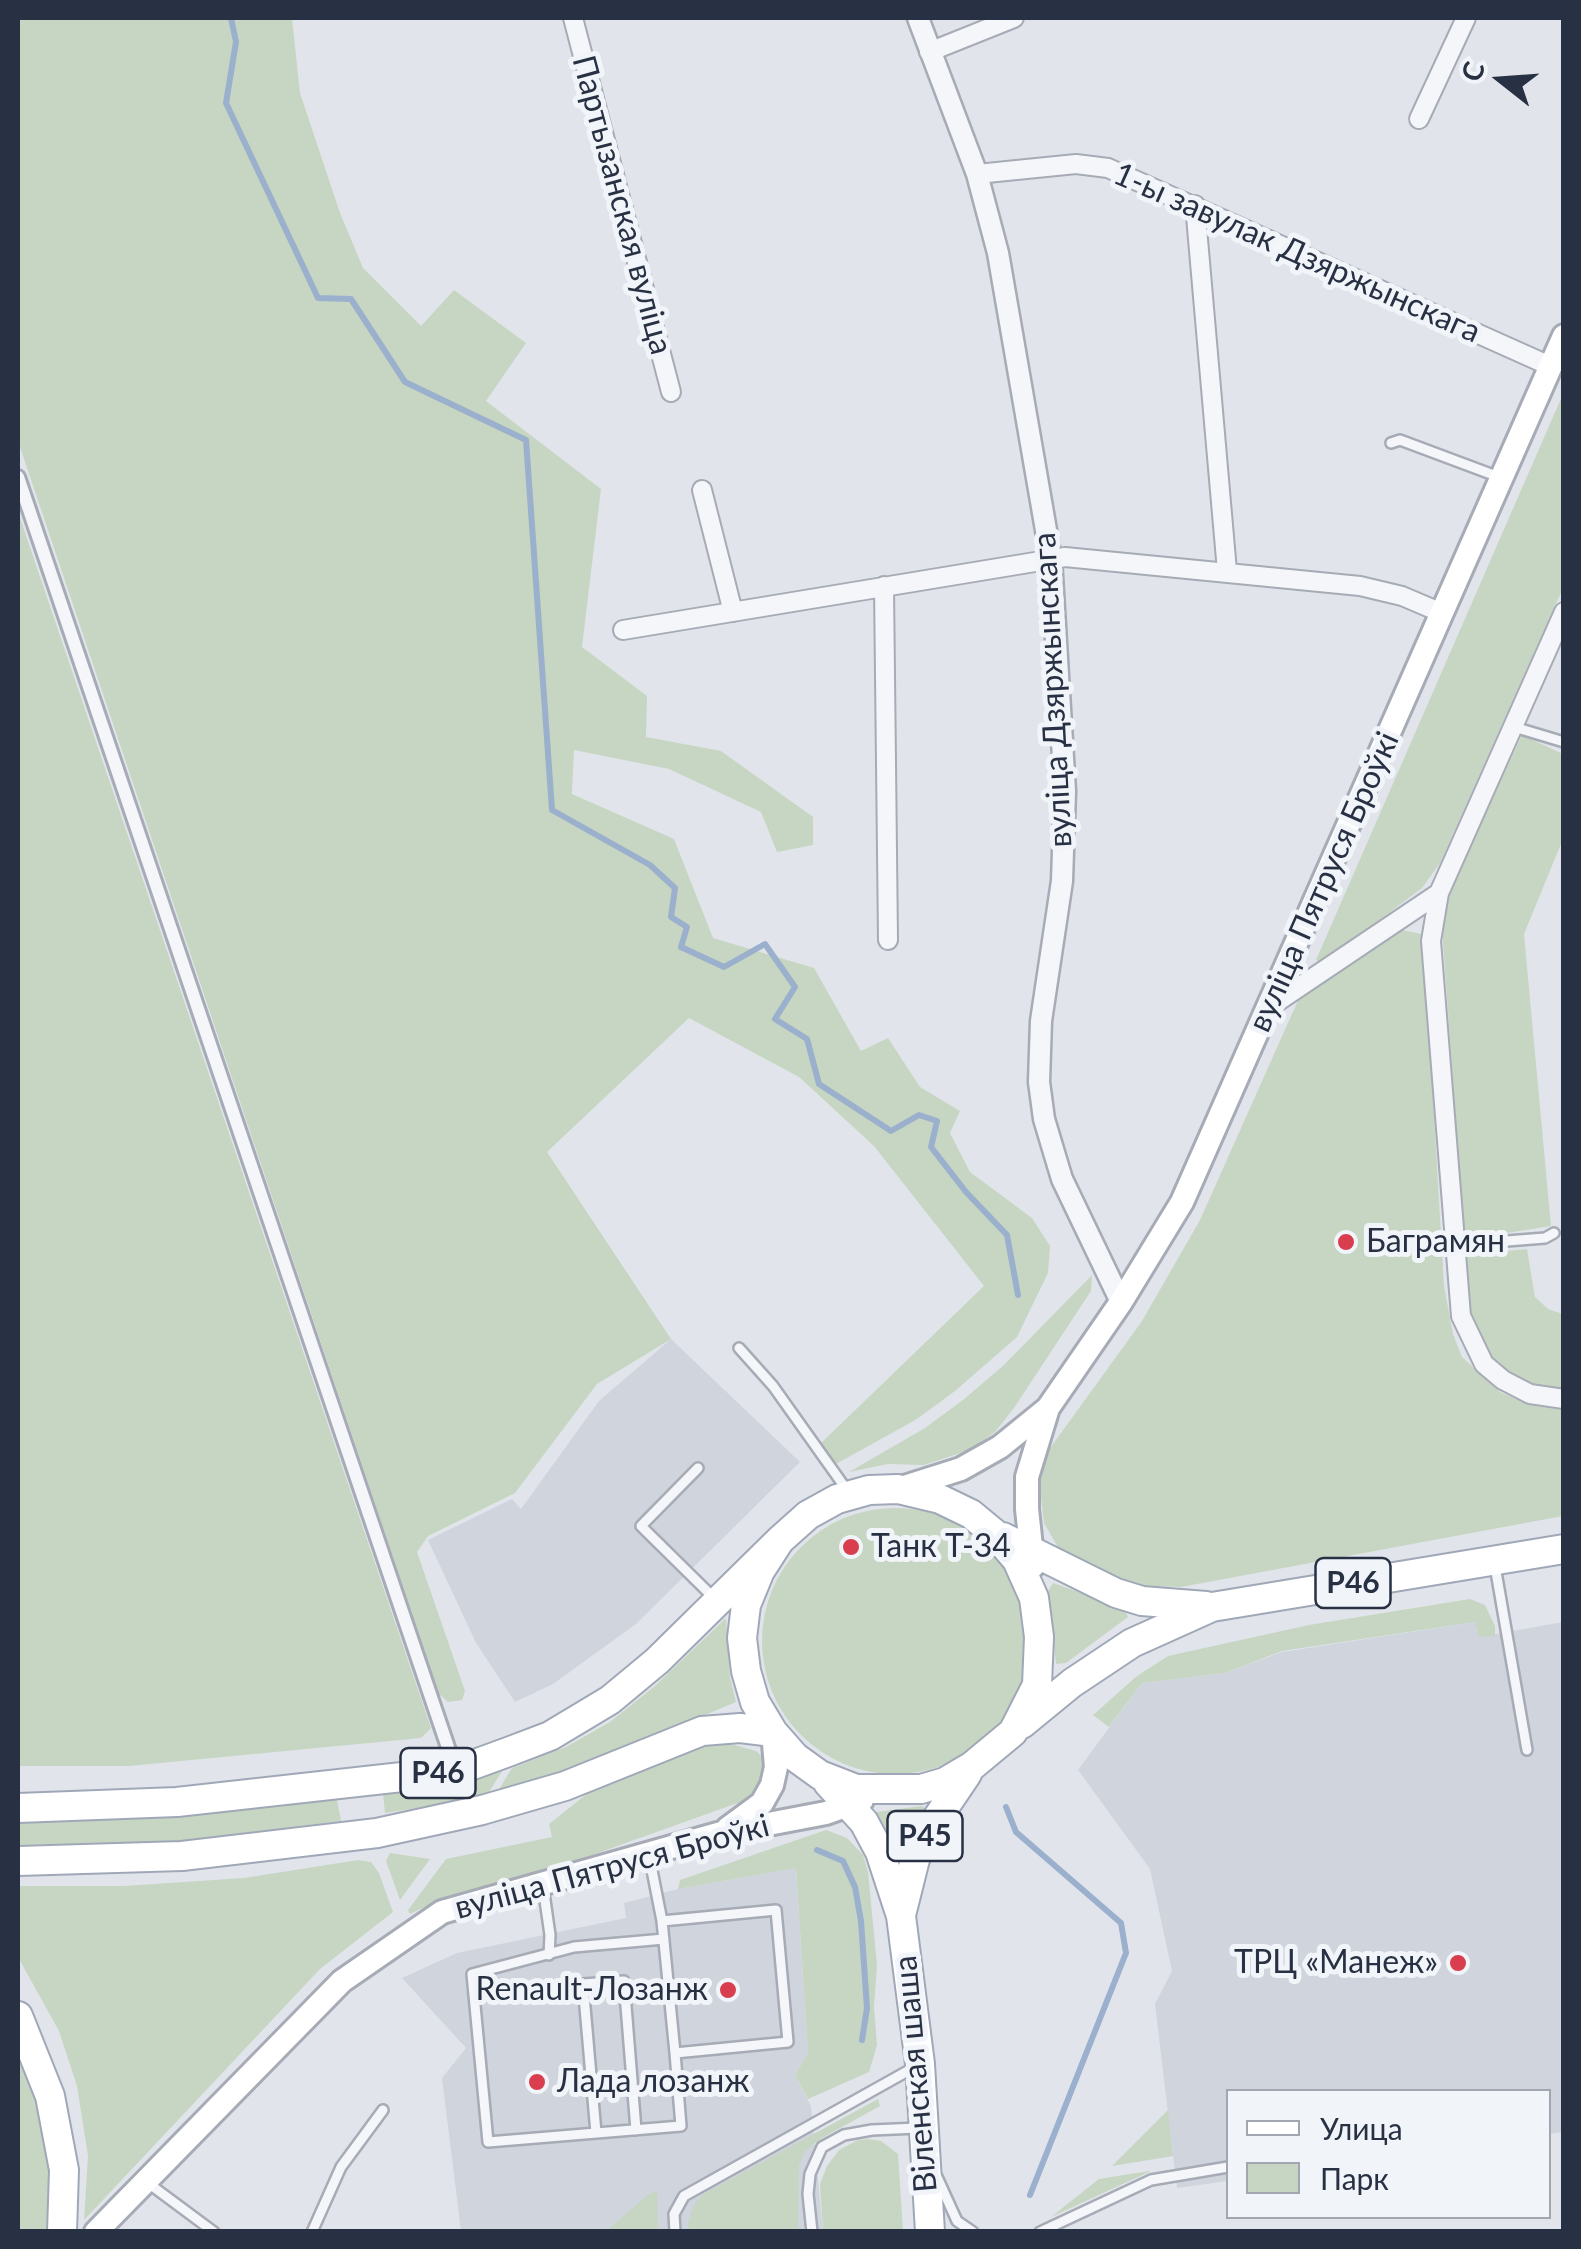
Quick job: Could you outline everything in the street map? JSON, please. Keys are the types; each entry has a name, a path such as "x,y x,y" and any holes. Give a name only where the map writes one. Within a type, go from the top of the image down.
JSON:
{"main road":[{"name":"вуліца Пятруся Броўкі","path":"898,1489 962,1468 1000,1446 1048,1408 1122,1302 1182,1202 1564,336"},
{"name":"вуліца Пятруся Броўкі","path":"1034,1598 1027,1477 1048,1408"},
{"name":"Р46","path":"18,1808 176,1802 456,1771 550,1736 610,1700 658,1661 808,1515 837,1498 898,1489 940,1498 971,1514 994,1533 1016,1560 1034,1598 1039,1638 1037,1685 1013,1732"},
{"name":"Р46","path":"994,1533 1096,1585 1142,1601 1212,1606 1564,1549"},
{"name":"Р46","path":"780,1540 760,1571 746,1605 742,1638 755,1702 794,1757 820,1775 856,1789 889,1792 945,1782 972,1766 1072,1683 1132,1643 1212,1606"},
{"name":"Р46","path":"18,1861 182,1856 377,1832 482,1810 565,1786 702,1731 740,1728 773,1732"},
{"path":"721,1833 762,1803 772,1785 776,1766 773,1732"},
{"name":"Р45","path":"901,1916 926,1832 972,1766"},
{"name":"Р45","path":"820,1775 864,1822 880,1852 901,1916"},
{"name":"вуліца Пятруся Броўкі","path":"96,2232 342,1981 442,1912 721,1833 826,1812 889,1792"},
{"name":"Віленская шаша","path":"901,1916 920,2064 929,2226"},
{"path":"18,2016 50,2096 64,2170 62,2232"}],"street":[{"name":"Партызанская вуліца","path":"573,18 671,392"},
{"name":"вуліца Дзяржынскага","path":"918,18 978,174 998,253 1051,560 1065,791 1062,880 1041,1021 1038,1082 1046,1135 1062,1179 1122,1302"},
{"path":"930,52 1014,18"},
{"path":"1419,119 1466,18"},
{"name":"1-ы завулак Дзяржынскага","path":"978,174 1076,164 1108,168 1550,366"},
{"path":"1196,205 1228,572"},
{"path":"18,476 456,1771"},
{"path":"702,490 733,612"},
{"path":"623,630 1051,560 1109,560 1360,586 1402,596 1442,613"},
{"path":"884,586 888,940"},
{"path":"1561,1399 1530,1394 1484,1364 1462,1316 1431,941 1439,893 1564,612"},
{"path":"1268,1008 1439,893"}],"lane":[{"path":"1391,443 1400,440 1501,478"},
{"path":"1513,726 1564,742"},
{"path":"1456,1245 1545,1238 1554,1233"},
{"path":"739,1348 773,1386 851,1495"},
{"path":"698,1468 641,1526 718,1602"},
{"path":"1494,1560 1527,1750"},
{"path":"649,1855 662,1920 664,1939 674,2052 680,2126 488,2142 472,1974 574,1947 664,1939"},
{"path":"543,1883 549,1954"},
{"path":"662,1920 776,1910 788,2042 674,2052"},
{"path":"596,2134 583,1984 624,1980 636,2130"},
{"path":"675,2232 674,2214 684,2196 920,2064"},
{"path":"312,2232 341,2167 383,2110"},
{"path":"812,2232 809,2184 822,2147 844,2135 872,2130 923,2136 957,2220 973,2232"},
{"path":"1040,2232 1152,2180 1226,2166"},
{"path":"146,2181 214,2232"}],"shaded area":[{"path":"671,1339 800,1462 636,1624 553,1684 515,1702 476,1643 428,1540 512,1499 521,1509 599,1401"},
{"path":"1476,1622 1479,1637 1563,1622 1563,2132 1551,2134 1551,2089 1226,2089 1226,2181 1177,2188 1155,2004 1172,1971 1150,1869 1078,1770 1142,1683 1225,1673 1282,1652"},
{"path":"796,1868 808,2053 795,2075 811,2106 823,2231 658,2231 656,2191 606,2231 461,2231 442,2078 466,2048 402,1978 457,1953 626,1918 624,1903"}],"green space":[{"path":"18,18 292,18 300,93 340,213 363,268 421,326 454,290 526,343 486,401 601,489 582,647 647,696 646,737 721,751 813,817 813,845 777,852 761,812 669,769 574,750 572,794 674,839 713,938 814,968 861,1051 888,1038 920,1087 960,1111 950,1133 970,1172 1032,1218 1050,1246 1048,1273 1017,1337 917,1419 836,1464 819,1445 984,1286 874,1146 799,1077 689,1018 547,1152 671,1339 597,1384 515,1493 428,1536 417,1552 465,1691 462,1700 448,1702 439,1694 18,441"},
{"path":"1563,394 1563,588 1440,863 1422,888 1322,963 1316,960"},
{"path":"18,512 431,1728 421,1738 129,1766 18,1766"},
{"path":"1522,735 1563,754 1563,839 1524,934 1551,1226 1475,1238 1464,1231 1442,929 1450,889"},
{"path":"1402,930 1421,934 1424,944 1444,1286 1453,1334 1462,1357 1500,1392 1529,1405 1563,1410 1563,1516 1181,1587 1144,1586 1077,1562 1059,1549 1044,1523 1039,1480 1048,1451 1142,1321 1200,1220 1300,996"},
{"path":"1527,1249 1535,1297 1548,1309 1563,1314 1563,1389 1533,1384 1508,1372 1493,1360 1470,1317 1465,1255"},
{"path":"1092,1275 1091,1291 995,1432 969,1450 924,1465 888,1464 849,1472 925,1428 963,1400 1004,1365"},
{"path":"895,1508 946,1518 989,1547 1018,1590 1028,1641 1018,1692 989,1735 946,1764 895,1774 844,1764 801,1735 772,1692 762,1641 772,1590 801,1547 844,1518"},
{"path":"1053,1583 1124,1608 1128,1617 1066,1663 1056,1664 1048,1591"},
{"path":"1470,1599 1485,1605 1495,1626 1495,1636 1479,1637 1475,1622 1282,1651 1225,1673 1142,1683 1109,1727 1093,1715 1137,1676 1168,1656 1309,1625"},
{"path":"726,1618 730,1677 736,1702 555,1778 495,1796 512,1768 566,1747 610,1722 655,1686"},
{"path":"710,1744 731,1744 763,1757 763,1780 746,1800 595,1854 441,1899 410,1914 408,1910 446,1859 552,1837 549,1824 588,1793"},
{"path":"502,1771 486,1797 385,1813 383,1794"},
{"path":"337,1800 341,1821 175,1842 18,1845 18,1822 172,1817"},
{"path":"921,1806 925,1814 906,1844 893,1847 877,1812"},
{"path":"826,1830 847,1838 863,1855 868,1872 877,1965 877,2045 869,2072 808,2099 795,2075 808,2053 796,1868 678,1889 680,1880"},
{"path":"390,1853 430,1859 400,1900 386,1861"},
{"path":"358,1860 371,1862 379,1873 393,1912 320,1969 84,2220 88,2156 77,2086 59,2031 18,1957 18,1886 124,1886 244,1878"},
{"path":"18,2052 35,2100 49,2170 49,2224 45,2231 18,2231"},
{"path":"878,2099 880,2106 805,2151 799,2165 798,2231 689,2231 693,2207 702,2195"},
{"path":"1168,2110 1173,2156 1112,2166"},
{"path":"869,2139 881,2141 898,2154 903,2231 823,2231 820,2184 827,2166 839,2150"},
{"path":"1149,2172 1051,2217 1099,2179"},
{"path":"657,2190 658,2231 606,2231 648,2195"}],"waterway":[{"path":"231,18 236,42 226,103 318,298 351,299 405,382 526,440 552,810 650,865 675,888 671,917 687,927 681,947 724,967 765,944 795,987 775,1019 807,1039 819,1084 891,1131 919,1115 937,1121 931,1147 1007,1235 1018,1295"},
{"path":"1006,1807 1016,1832 1121,1923 1126,1953 1030,2195"},
{"path":"817,1850 843,1861 855,1887 867,2008 862,2040"}],"place":[{"name":"Баграмян","path":"1346,1242"},
{"name":"Танк Т-34","path":"851,1547"},
{"name":"ТРЦ «Манеж»","path":"1458,1963"},
{"name":"Renault-Лозанж","path":"728,1990"},
{"name":"Лада лозанж","path":"537,2082"}]}
